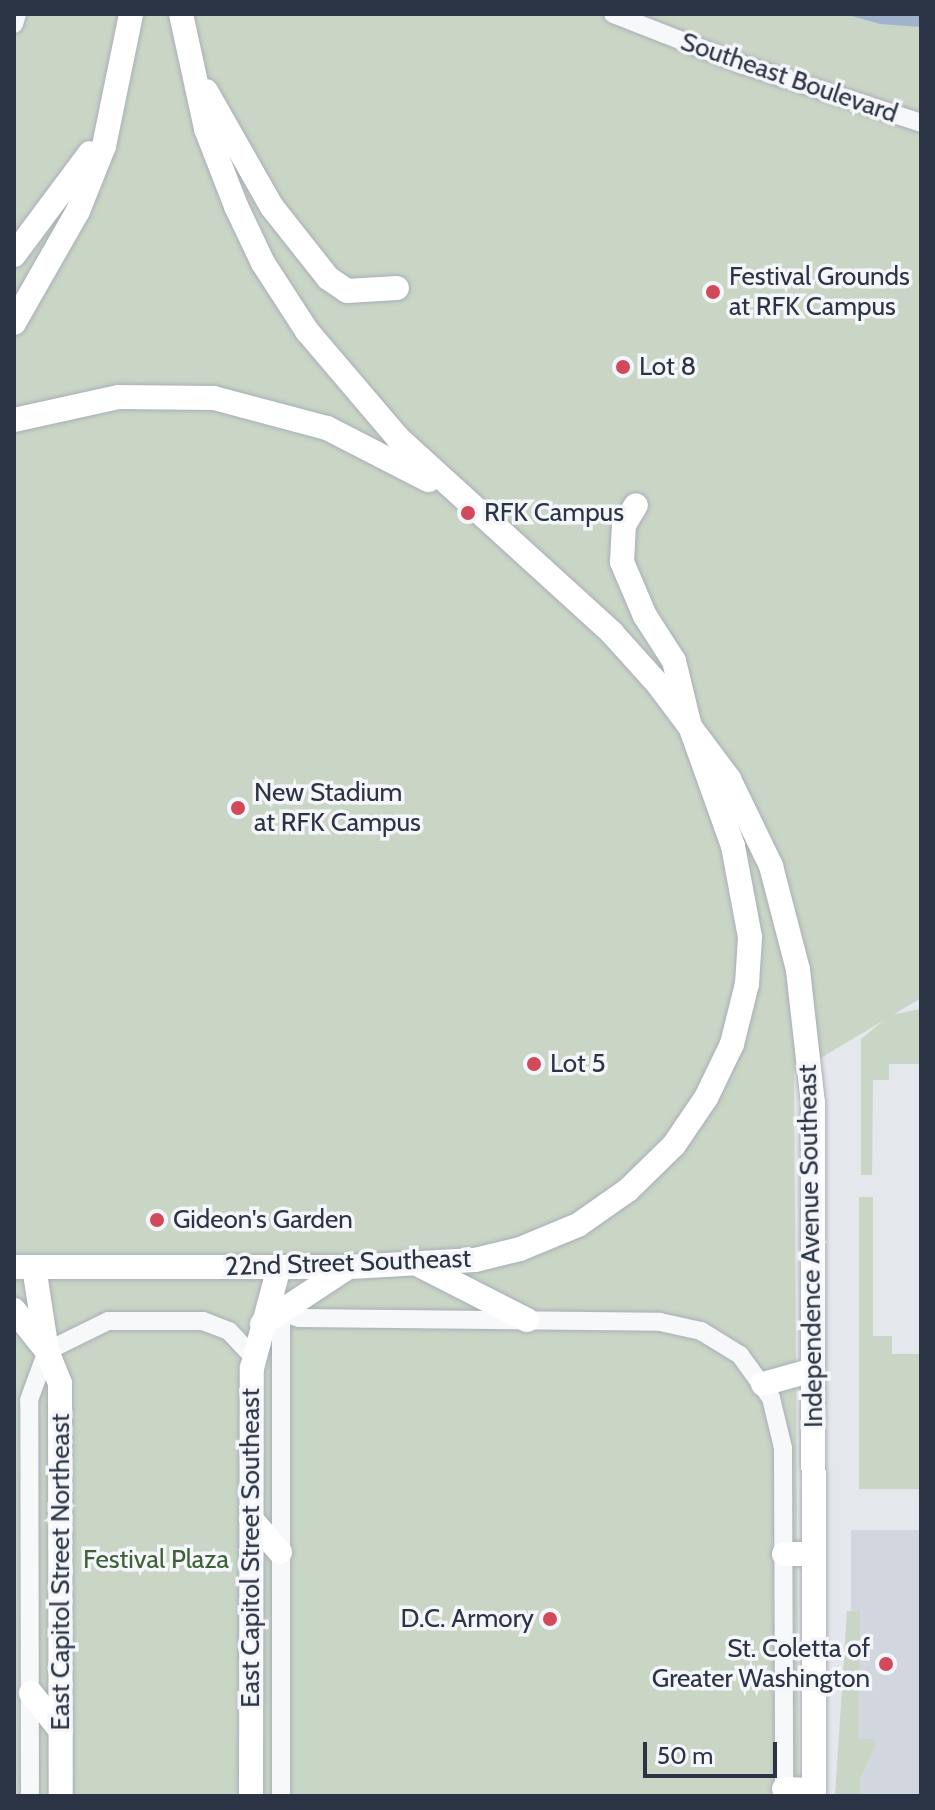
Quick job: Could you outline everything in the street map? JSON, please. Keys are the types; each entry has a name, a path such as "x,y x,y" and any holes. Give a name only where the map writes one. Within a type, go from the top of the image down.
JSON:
{"main road":[{"path":"14,323 78,211 104,146 119,85 131,14"},
{"path":"181,16 203,86 228,135 272,207 328,278 347,291 397,288"},
{"name":"Independence Avenue Southeast","path":"181,16 206,129 263,263 343,377 467,504 612,633 689,723 719,782 750,817 793,940 810,1053 814,1793"},
{"path":"14,255 90,153 119,85"},
{"path":"14,420 119,397 206,397 254,405 375,449 467,504"},
{"path":"636,505 624,525 622,562 645,616 674,661 689,723"},
{"name":"Independence Avenue Southeast","path":"719,782 748,919 744,1001"},
{"name":"22nd Street Southeast","path":"24,1267 419,1265 475,1260 542,1241 628,1190 697,1115 732,1044 744,1001"},
{"path":"419,1265 527,1320"},
{"path":"24,1267 47,1351"},
{"path":"271,1318 279,1267"},
{"path":"271,1318 350,1267"},
{"name":"East Capitol Street Northeast","path":"14,1310 47,1351 61,1393 61,1796"},
{"name":"East Capitol Street Southeast","path":"251,1796 253,1357 271,1318"},
{"path":"763,1384 813,1370"},
{"path":"251,1519 280,1552"},
{"path":"784,1554 813,1554"},
{"path":"31,1693 61,1731"},
{"path":"784,1792 814,1793"}],"street":[{"path":"14,24 17,14"},
{"name":"Southeast Boulevard","path":"613,14 741,64 921,123"},
{"name":"22nd Street Southeast","path":"271,1318 527,1320 688,1326 728,1346 763,1384"},
{"name":"East Capitol Street Southeast","path":"271,1318 280,1552 281,1796"},
{"path":"47,1351 108,1321 159,1321 217,1324 253,1357"},
{"name":"East Capitol Street Northeast","path":"30,1796 29,1400 47,1351"},
{"name":"Independence Avenue Southeast","path":"763,1384 782,1437 784,1792"}],"shaded area":[{"name":"St. Coletta of Greater Washington","path":"851,1530 921,1530 921,1796 851,1796"}],"green space":[{"name":"RFK Campus","path":"14,14 845,14 921,27 921,998 794,1074 799,1796 14,1796"},
{"path":"921,1009 921,1064 889,1064 889,1080 873,1080 872,1175 861,1175 861,1039 890,1015"},
{"path":"859,1197 873,1197 873,1336 892,1336 892,1354 921,1354 921,1489 859,1489"},
{"path":"847,1611 860,1611 858,1739 873,1739 876,1744 860,1779 860,1796 835,1796"}],"water":[{"path":"845,14 921,14 921,27 880,24"}],"place":[{"name":"Festival Grounds at RFK Campus","path":"713,292"},
{"name":"Lot 8","path":"623,367"},
{"name":"RFK Campus","path":"468,513"},
{"name":"New Stadium at RFK Campus","path":"238,808"},
{"name":"Lot 5","path":"534,1064"},
{"name":"Gideon's Garden","path":"157,1220"},
{"name":"D.C. Armory","path":"550,1619"},
{"name":"St. Coletta of Greater Washington","path":"886,1664"}],"park label":[{"name":"Festival Plaza","path":"156,1560"}]}
